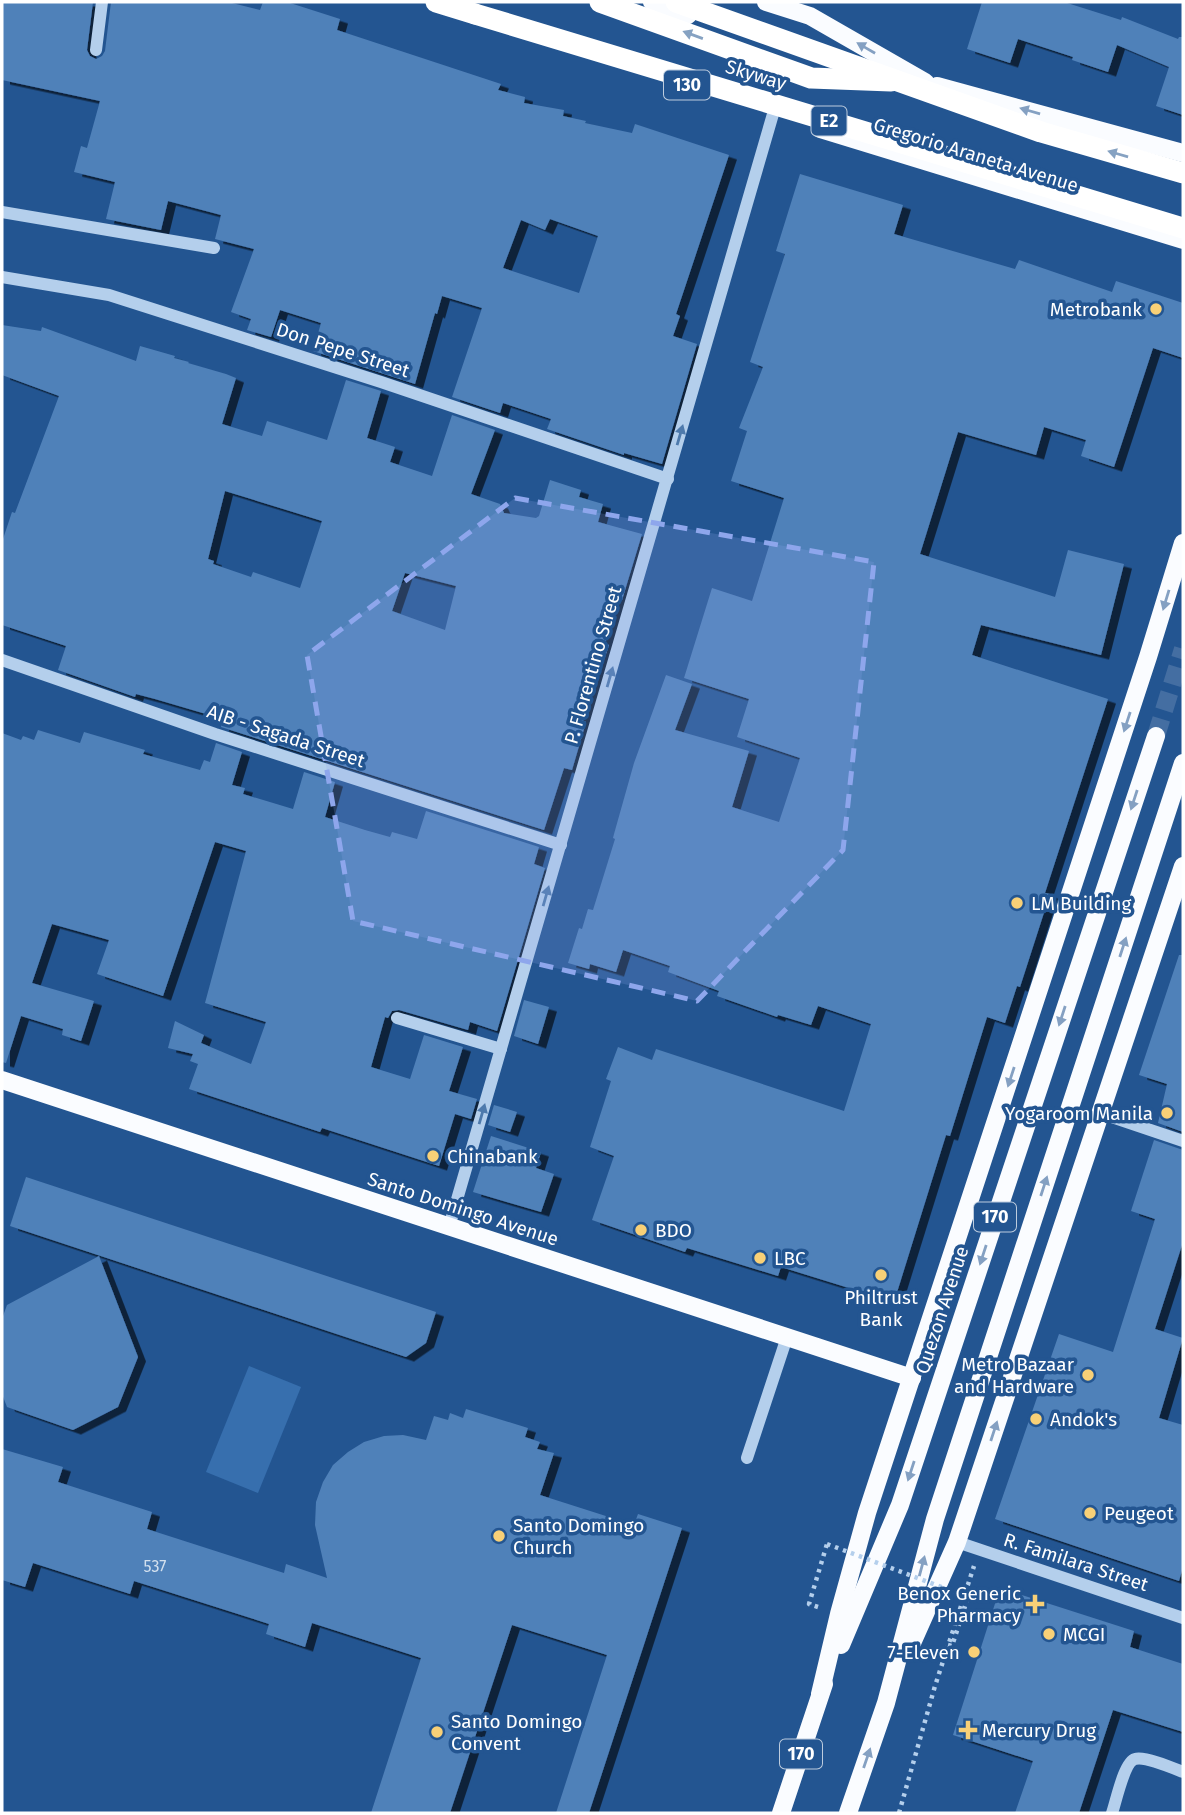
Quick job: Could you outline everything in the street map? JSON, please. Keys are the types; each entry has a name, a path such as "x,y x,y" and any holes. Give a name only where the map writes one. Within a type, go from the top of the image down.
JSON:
{"highway":[{"name":"Skyway","path":"437,2 1183,228"},
{"path":"600,2 811,78 925,82"},
{"path":"676,2 1041,132 1183,173"}],"main road":[{"name":"Gregorio Araneta Avenue","path":"437,2 773,114 1183,240"},
{"path":"652,2 793,52 925,82 1183,153"},
{"path":"766,2 813,9 925,82"},
{"path":"820,1694 867,1513 1144,670 1183,543"},
{"name":"Quezon Avenue","path":"781,1813 820,1694 900,1505 1156,736"},
{"name":"170","path":"848,1813 886,1703 935,1519 1183,763"},
{"path":"886,1703 957,1542 1183,866"},
{"name":"Santo Domingo Avenue","path":"2,1082 912,1378"}],"street":[{"path":"96,50 102,2"},
{"name":"P. Florentino Street","path":"449,1227 773,114"},
{"path":"2,212 214,248"},
{"name":"Don Pepe Street","path":"2,277 109,295 382,382 668,479"},
{"name":"AIB - Sagada Street","path":"2,660 215,734 561,845"},
{"path":"397,1018 501,1049"},
{"path":"1100,1113 1183,1141"},
{"path":"747,1458 787,1337"},
{"name":"R. Familara Street","path":"957,1542 1183,1618"},
{"path":"1112,1813 1128,1765 1134,1759 1143,1759 1183,1772"}],"path":[{"path":"809,1604 827,1544 968,1597 952,1646 948,1645"}],"highlighted area":[{"path":"515,498 874,562 843,850 697,1001 353,921 307,655"}],"shaded area":[{"path":"249,1366 301,1387 258,1493 206,1472"}],"building":[{"path":"2,2 93,2 87,50 90,56 96,59 105,51 111,2 228,2 260,10 263,2 287,2 340,19 337,30 501,84 498,90 525,97 524,103 564,110 563,116 632,133 635,124 729,155 676,314 680,316 673,336 697,344 662,464 624,455 547,429 551,419 503,403 500,413 452,397 482,308 442,296 415,384 313,351 321,323 280,310 271,337 247,330 251,319 231,312 254,249 215,239 221,215 168,201 161,230 106,219 115,182 74,172 81,146 87,148 100,101 2,80","holes":["550,219 598,236 579,293 503,268 521,220 545,230"]},
{"path":"982,2 1064,2 1121,20 1122,17 1178,39 1183,37 1183,115 1156,106 1169,67 1117,45 1108,72 1018,39 1010,63 967,49"},
{"path":"800,174 903,205 894,234 1015,269 1019,260 1112,292 1116,281 1183,303 1183,358 1153,348 1114,467 1081,456 1086,440 1044,427 1036,455 958,432 920,554 1055,597 1068,550 1124,564 1101,655 981,625 972,655 1108,699 1045,893 1050,894 1020,987 1017,986 1005,1023 987,1017 950,1136 946,1135 894,1302 781,1267 778,1276 687,1248 685,1252 592,1220 614,1156 590,1147 611,1081 606,1079 618,1047 652,1060 656,1049 844,1111 871,1024 818,1006 811,1025 778,1015 777,1017 717,996 719,991 668,972 670,966 623,950 616,972 590,964 589,969 568,963 579,928 582,929 588,909 593,910 615,839 614,834 634,763 666,675 692,684 675,730 749,751 732,807 779,822 800,758 737,737 749,699 684,678 712,588 752,601 784,498 731,481 747,431 739,428 763,367 750,362 785,254 776,251"},
{"path":"2,325 41,331 42,327 136,361 140,346 236,378 222,424 262,436 267,421 327,440 346,380 381,391 367,438 395,447 390,462 432,476 452,415 495,430 471,494 500,504 504,513 536,518 539,516 550,480 581,490 579,497 603,504 598,522 642,534 622,600 617,599 605,644 609,645 583,721 586,722 572,770 564,768 544,830 221,727 223,719 136,694 135,697 58,670 66,646 2,625 2,542 59,396 2,375","holes":["225,491 322,521 300,588 253,572 251,577 213,564 214,561 208,559","405,573 456,586 445,630 392,611"]},
{"path":"38,730 80,743 84,732 145,750 143,754 200,770 204,760 210,762 216,743 242,752 232,785 245,788 243,794 293,809 304,772 335,782 325,817 365,830 390,837 392,832 417,839 426,811 539,847 534,864 545,868 497,1031 470,1022 468,1030 399,1010 392,1011 388,1018 385,1017 371,1067 410,1079 424,1035 463,1047 449,1091 477,1099 471,1119 455,1114 439,1166 322,1128 320,1132 189,1089 198,1064 190,1061 193,1054 168,1048 175,1021 204,1035 201,1043 251,1064 266,1022 205,1003 246,851 215,842 163,996 97,974 109,940 52,924 32,983 94,1001 81,1041 62,1035 63,1029 21,1016 6,1063 2,1062 2,733 21,740 23,736 34,740"},
{"path":"1179,955 1183,955 1183,1132 1158,1123 1167,1084 1139,1075"},
{"path":"524,1000 549,1007 538,1044 514,1036"},
{"path":"494,1105 517,1112 510,1132 488,1125"},
{"path":"491,1136 541,1152 536,1168 554,1174 541,1212 473,1192"},
{"path":"1154,1140 1183,1150 1183,1242 1155,1329 1183,1338 1159,1418 1183,1425 1183,1567 1179,1581 995,1519 1059,1334 1113,1352 1155,1219 1131,1211"},
{"path":"26,1177 436,1312 426,1343 406,1357 10,1226"},
{"path":"99,1256 138,1357 118,1407 73,1430 7,1407 2,1394 2,1319 7,1305"},
{"path":"466,1409 528,1428 525,1437 540,1442 537,1449 554,1453 540,1495 634,1525 638,1514 682,1528 589,1813 556,1813 607,1655 512,1625 450,1813 371,1813 421,1658 312,1623 305,1647 266,1634 269,1624 134,1581 130,1594 33,1563 25,1587 2,1580 2,1449 63,1467 58,1482 152,1512 147,1529 284,1573 286,1564 327,1578 315,1525 316,1502 333,1465 364,1442 384,1436 403,1435 426,1440 434,1416 448,1420 450,1413 463,1418"},
{"path":"1000,1588 1134,1631 1130,1647 1183,1664 1183,1732 1113,1710 1079,1813 1015,1813 1033,1761 953,1735"}],"tunnel":[{"path":"1156,736 1183,649"}],"place":[{"name":"Metrobank","path":"1156,309"},
{"name":"LM Building","path":"1017,903"},
{"name":"Yogaroom Manila","path":"1167,1113"},
{"name":"Chinabank","path":"433,1156"},
{"name":"BDO","path":"641,1230"},
{"name":"LBC","path":"760,1258"},
{"name":"Philtrust Bank","path":"881,1275"},
{"name":"Metro Bazaar and Hardware","path":"1088,1375"},
{"name":"Andok's","path":"1036,1419"},
{"name":"Peugeot","path":"1090,1513"},
{"name":"Santo Domingo Church","path":"499,1536"},
{"name":"Benox Generic Pharmacy","path":"1035,1604"},
{"name":"MCGI","path":"1049,1634"},
{"name":"7-Eleven","path":"974,1652"},
{"name":"Mercury Drug","path":"968,1730"},
{"name":"Santo Domingo Convent","path":"437,1732"}]}
